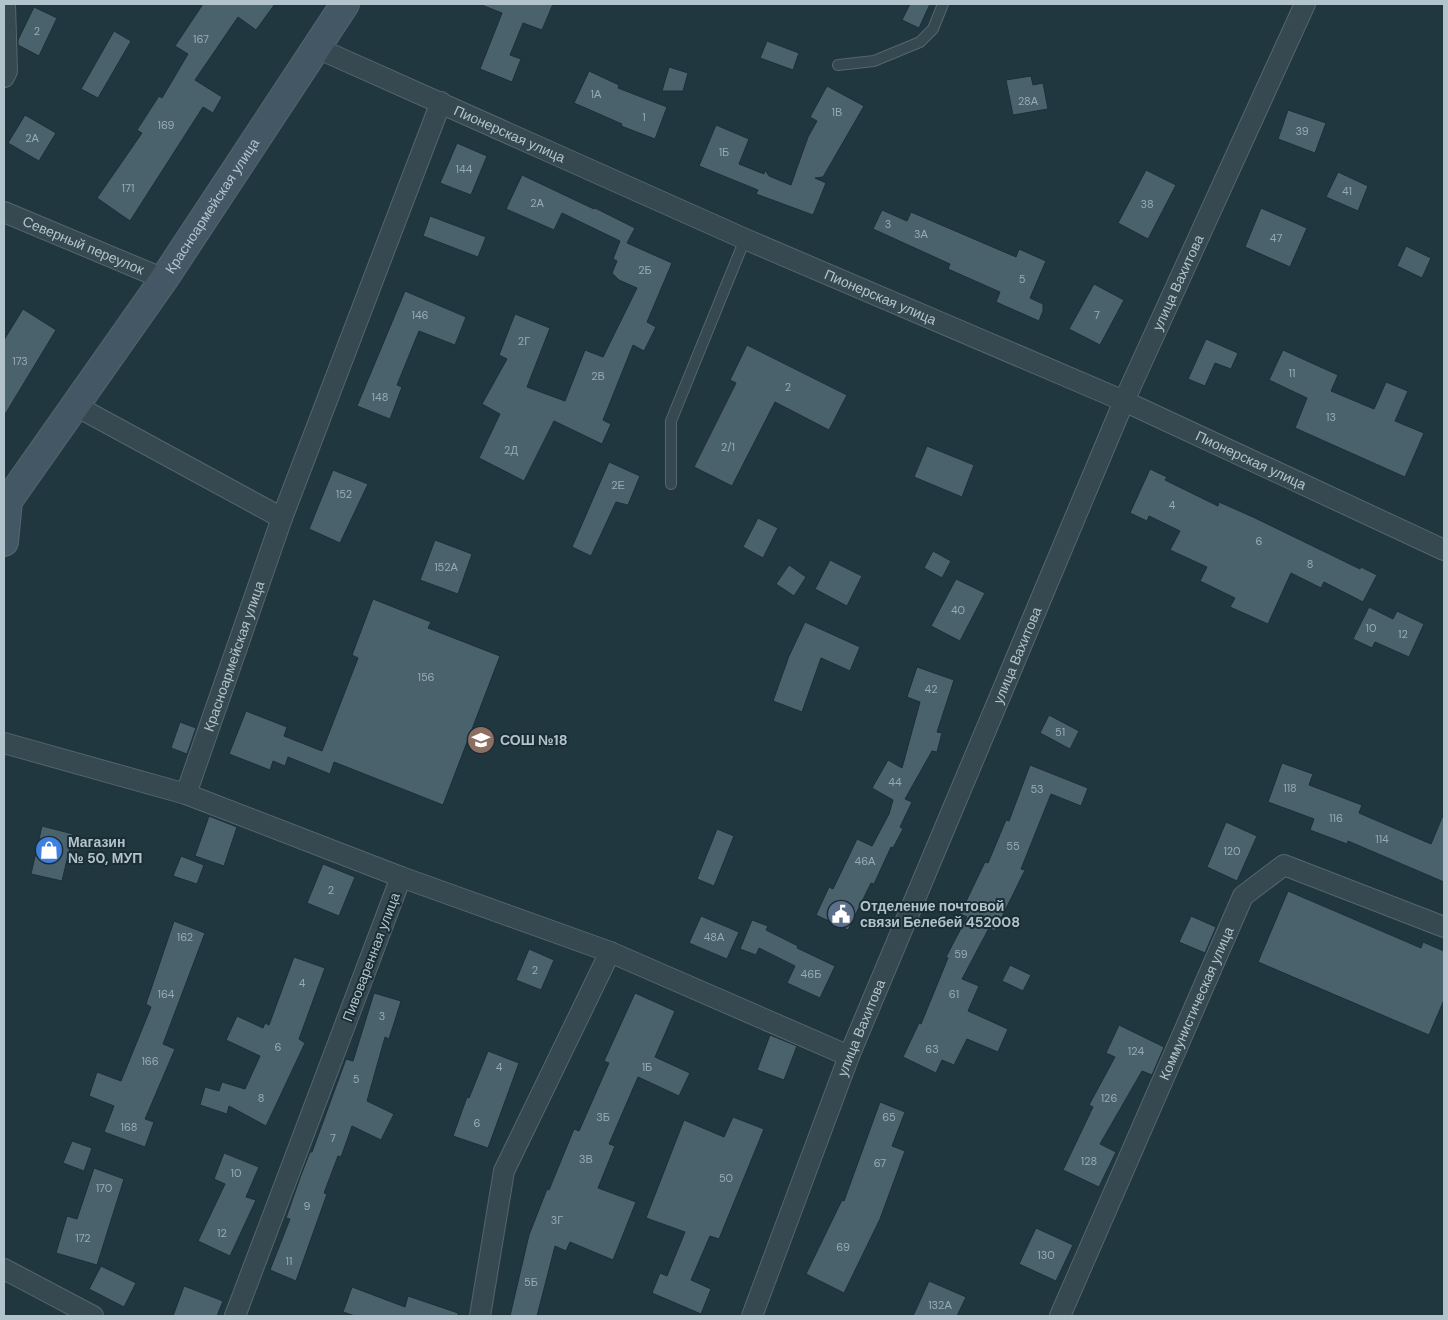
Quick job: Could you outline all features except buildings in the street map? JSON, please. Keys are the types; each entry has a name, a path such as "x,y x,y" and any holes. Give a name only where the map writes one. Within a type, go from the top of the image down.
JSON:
{"main road":[{"name":"Красноармейская улица","path":"4,542 6,504 164,280 345,4"}],"street":[{"path":"4,77 7,71 5,4"},
{"name":"улица Вахитова","path":"752,1316 849,1056 1124,401 1305,4"},
{"name":"Пионерская улица","path":"317,48 745,239 1124,401 1444,550"},
{"name":"Красноармейская улица","path":"186,794 282,518 440,102"},
{"name":"Северный переулок","path":"4,212 164,280"},
{"path":"76,406 282,518"},
{"name":"Пивоваренная улица","path":"4,743 186,794 401,877 235,1316"},
{"name":"Коммунистическая улица","path":"1060,1316 1243,896 1284,865 1444,927"},
{"path":"401,877 610,952 849,1056"},
{"path":"480,1316 504,1171 610,952"},
{"path":"4,1269 93,1316"}],"lane":[{"path":"838,64 874,61 920,42 933,29 943,4"},
{"path":"671,484 670,422 745,239"}],"place":[{"name":"СОШ №18","path":"481,740"},
{"name":"Магазин № 50, МУП","path":"49,850"},
{"name":"Отделение почтовой связи Белебей 452008","path":"841,914"}]}
